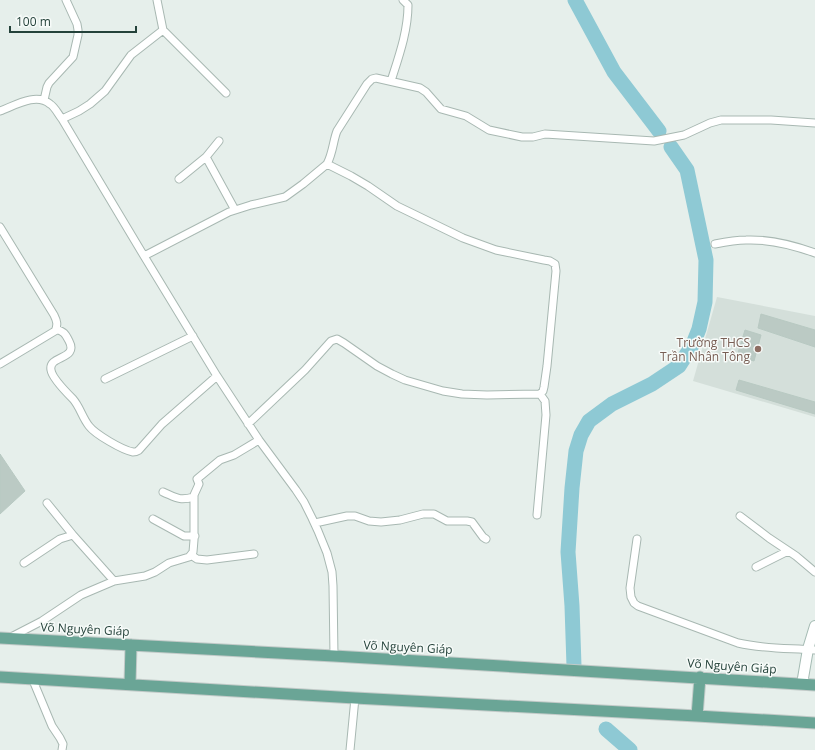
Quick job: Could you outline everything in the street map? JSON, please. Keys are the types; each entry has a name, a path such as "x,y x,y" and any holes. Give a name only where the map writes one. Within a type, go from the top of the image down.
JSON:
{"main road":[{"name":"Võ Nguyên Giáp","path":"5,638 700,677 815,685"},
{"path":"130,684 131,645"},
{"path":"0,676 355,698 815,723"},
{"path":"697,716 700,677"}],"street":[{"path":"44,100 49,83 71,60 78,35 78,27 66,0"},
{"path":"158,0 163,30 226,93"},
{"path":"391,81 408,18 408,5 403,0"},
{"path":"62,118 90,104 105,91 131,55 163,30"},
{"path":"144,256 235,210 285,197 303,184 327,164 332,154 337,130 368,84 372,79 376,78 420,88 426,92 440,109 466,116 488,130 522,137 533,137 545,134 654,141 684,135 710,123 721,120 771,120 815,123"},
{"path":"0,111 33,99 44,100 54,107 217,376 259,440 300,496 315,523 327,553 332,572 334,656"},
{"path":"179,179 206,157 219,141"},
{"path":"206,157 235,210"},
{"path":"327,164 368,186 397,206 463,238 489,248 550,261 555,264 556,271 547,366 544,387 540,394"},
{"path":"0,227 57,321 54,332 1,361"},
{"path":"715,244 747,240 774,241 796,246 815,253"},
{"path":"56,328 65,333 72,348 69,353 51,365 51,372 77,405 90,427 99,435 126,450 133,452 139,450 162,424 217,376"},
{"path":"105,379 193,336"},
{"path":"248,424 305,370 331,341 337,339 377,366 392,374 405,380 444,391 480,395 540,394"},
{"path":"537,515 546,415 545,401 540,394"},
{"path":"5,638 42,621 81,595 114,582 145,576 155,572 169,563 190,557 193,552 194,495 199,484 197,479 220,460 234,455 259,440"},
{"path":"163,492 184,500 194,497"},
{"path":"47,503 114,582"},
{"path":"315,523 347,516 355,516 369,521 381,522 400,520 423,514 434,514 447,521 472,522 486,539"},
{"path":"740,516 796,556 815,572"},
{"path":"153,519 184,536 194,536"},
{"path":"24,562 60,539 73,535"},
{"path":"637,539 630,588 631,597 634,603 638,606 738,643 766,648 811,649"},
{"path":"756,567 788,551"},
{"path":"191,555 201,560 254,554"},
{"path":"802,684 815,626"},
{"path":"32,678 52,726 63,744 62,750"},
{"path":"350,750 355,698"}],"shaded area":[{"name":"Trường THCS Trần Nhân Tông","path":"717,297 815,316 815,417 693,381"}],"building":[{"path":"761,314 815,330 815,347 758,328"},
{"path":"745,330 761,335 754,361 737,356"},
{"path":"739,380 815,402 815,414 736,390"},
{"path":"0,454 25,491 0,514"}],"waterway":[{"path":"575,0 614,72 659,131"},
{"path":"574,666 568,552 576,451 581,435 589,421 612,404 652,384 679,366 693,344 699,329 705,302 706,260 687,170 671,147"},
{"path":"606,729 630,750"}],"place":[{"name":"Trường THCS Trần Nhân Tông","path":"758,349"}]}
